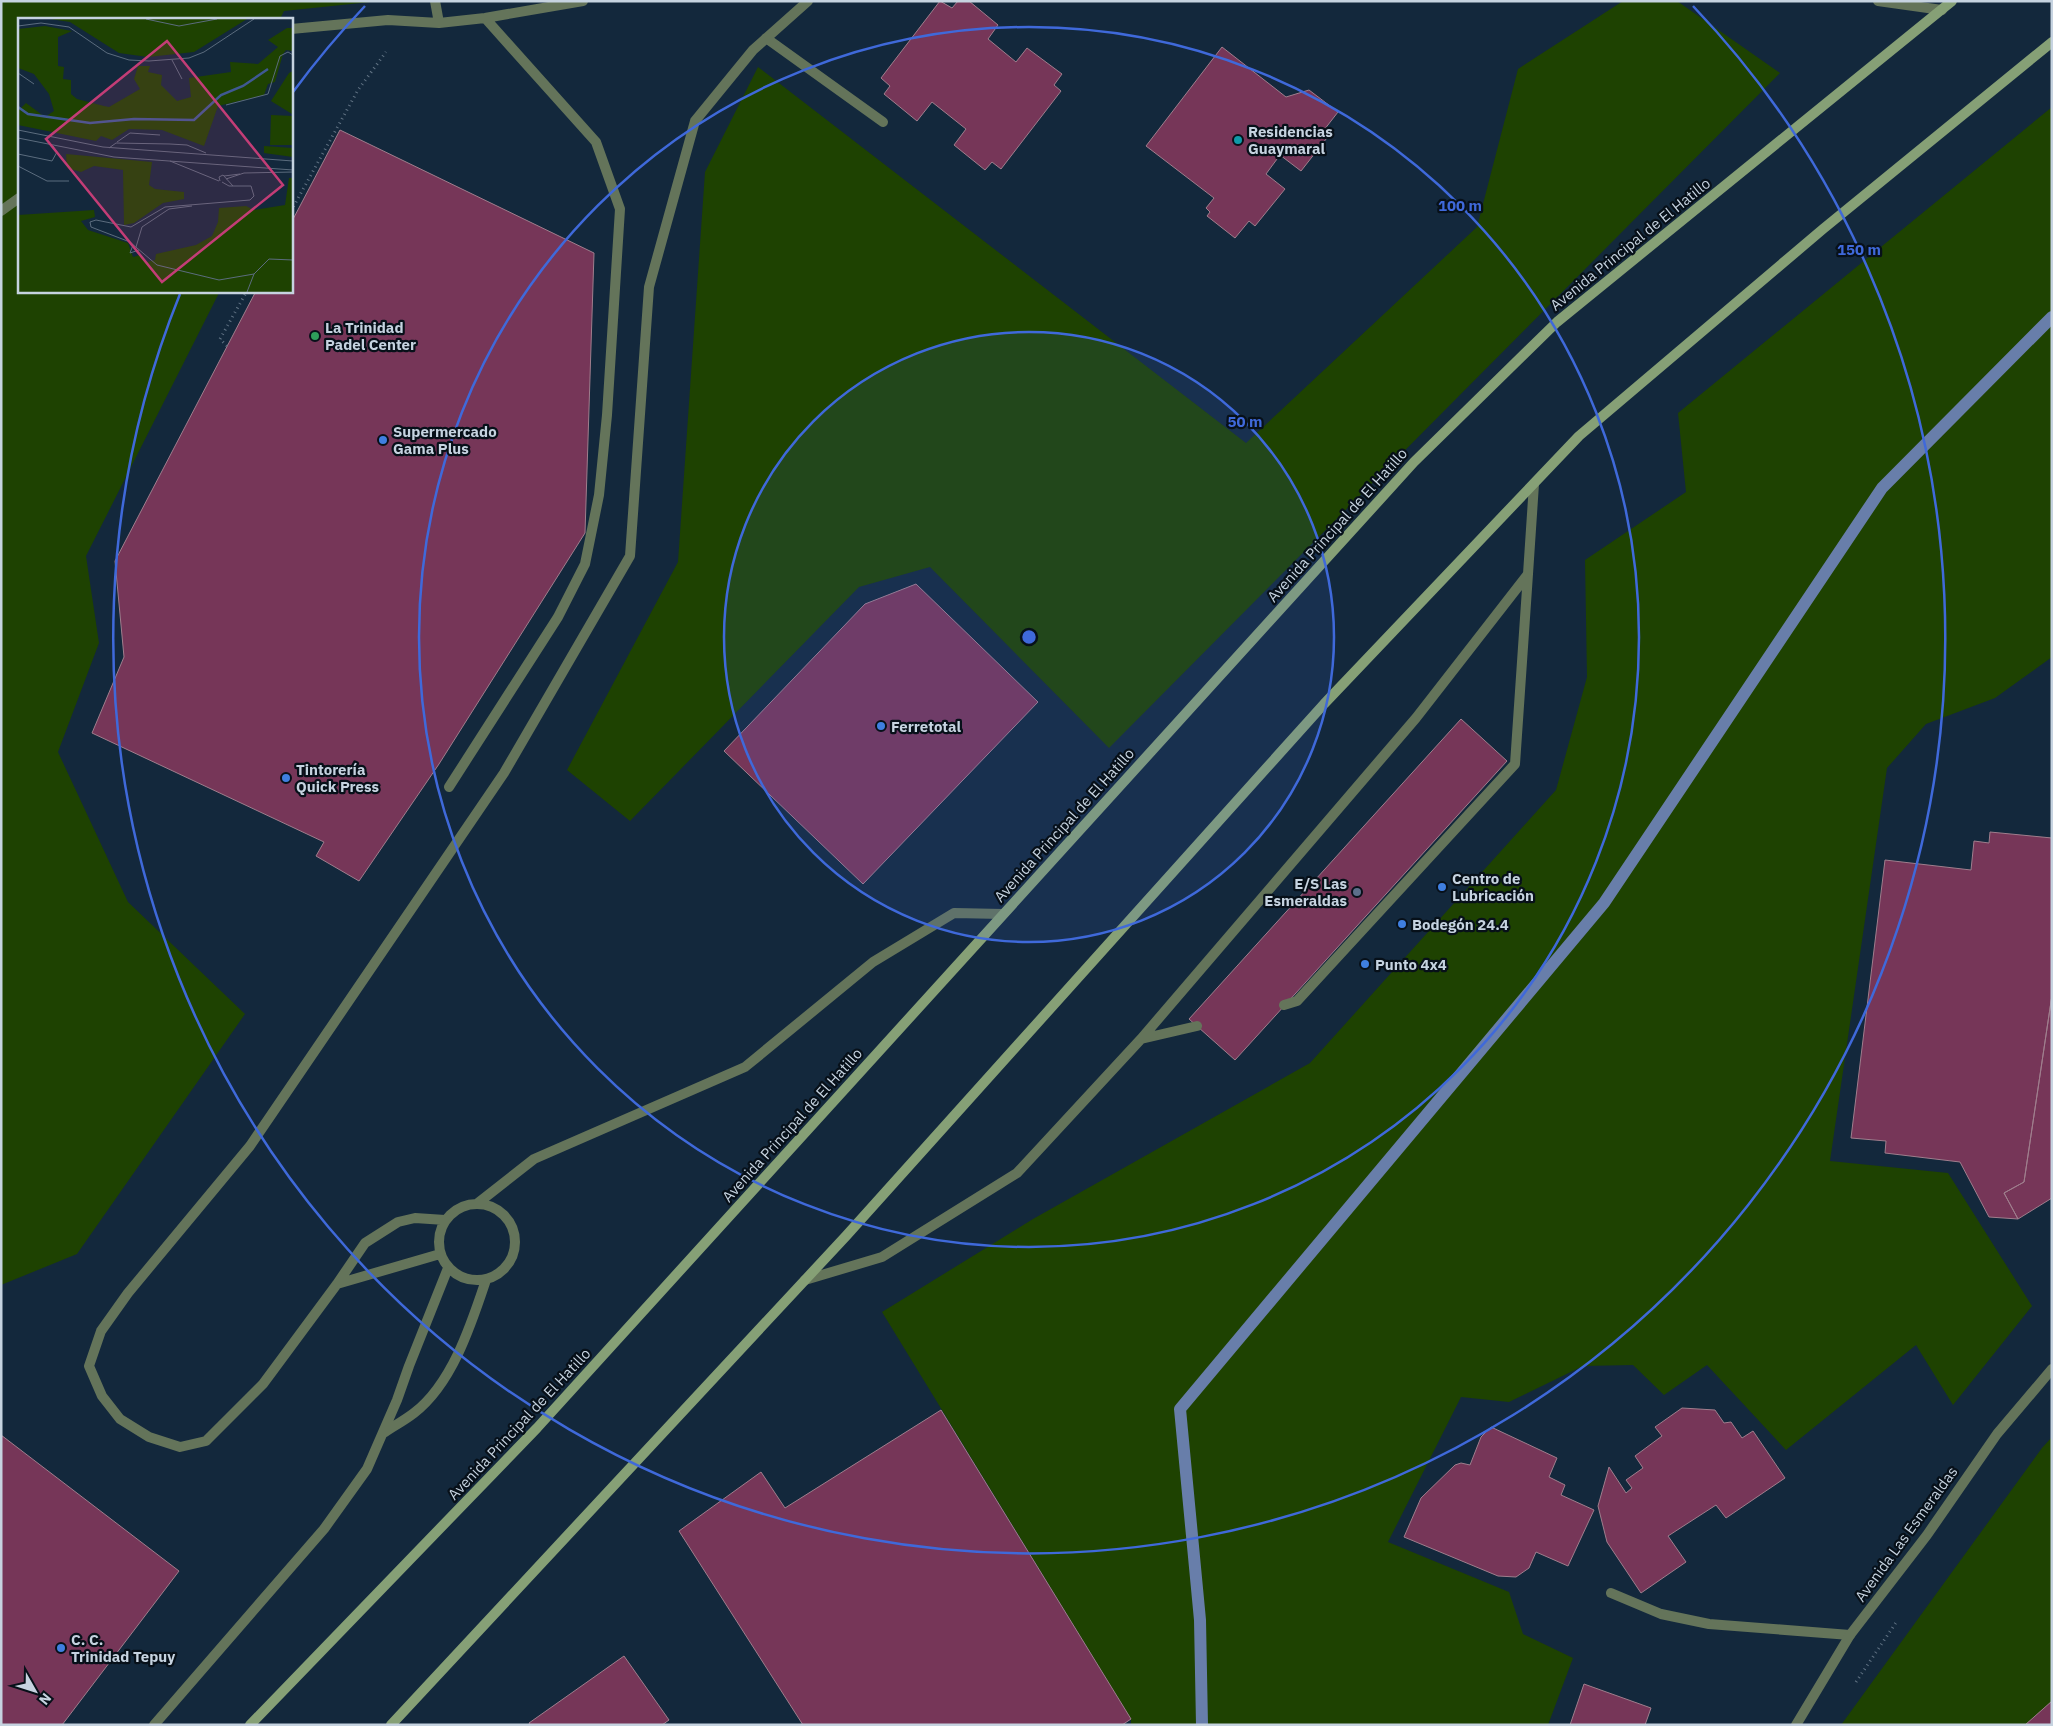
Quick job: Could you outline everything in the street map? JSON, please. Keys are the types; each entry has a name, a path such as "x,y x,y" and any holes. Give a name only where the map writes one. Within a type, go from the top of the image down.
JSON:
{"main road":[{"name":"Avenida Principal de El Hatillo","path":"250,1725 537,1428 1414,462 1557,322 1952,1"},
{"path":"391,1725 805,1280 1324,704 1580,436 1823,229 2052,42"}],"street":[{"path":"435,1 439,23"},
{"path":"292,29 388,20 439,23 485,18 528,6 583,1"},
{"path":"445,1220 415,1218 398,1222 365,1243 263,1384 206,1441 180,1448 149,1437 120,1419 102,1396 89,1366 101,1331 128,1293 250,1146 504,774 630,556 650,287 695,121 753,50 808,1"},
{"path":"1878,1 1942,10"},
{"path":"449,787 558,617 585,564 599,495 607,415 620,209 596,142 485,18"},
{"path":"766,38 883,122"},
{"path":"1,212 18,199"},
{"path":"1284,1005 1297,1001 1515,764 1534,484"},
{"path":"805,1280 882,1258 1017,1173 1141,1039 1416,718 1528,574"},
{"path":"478,1203 494,1206 507,1216 515,1231 516,1247 510,1263 499,1275 486,1280 471,1280 457,1276 448,1268 440,1254 439,1236 445,1220 454,1210 478,1203 534,1159 745,1067 873,962 954,913 1003,914"},
{"path":"1141,1039 1197,1026"},
{"path":"337,1284 440,1254"},
{"path":"154,1725 324,1529 367,1469 385,1432 448,1268"},
{"path":"385,1432 415,1413 448,1372 464,1342 486,1280"},
{"name":"Avenida Las Esmeraldas","path":"1796,1725 1850,1635 1927,1535 1997,1434 2052,1369"},
{"path":"1611,1593 1661,1614 1709,1624 1850,1635"}],"path":[{"path":"292,209 358,90 386,52"},
{"path":"227,346 220,339 245,292"}],"green space":[{"path":"1,1 380,1 284,11 280,18 18,18 18,292 219,292 86,556 99,643 58,752 128,902 245,1014 77,1254 1,1285"},
{"path":"1623,1 1677,1 1780,73 1109,748 930,567 859,587 630,821 567,770 678,562 705,172 758,67 1246,443 1477,227 1518,69"},
{"path":"2052,107 2052,657 1995,698 1926,724 1887,768 1830,1161 1948,1173 2032,1306 1953,1405 1916,1345 1786,1450 1707,1365 1664,1395 1633,1365 1583,1366 1509,1402 1461,1397 1388,1542 1509,1592 1523,1634 1573,1658 1548,1725 1131,1725 1131,1719 882,1312 1033,1219 1310,1063 1556,790 1587,677 1585,560 1686,492 1678,413"},
{"path":"2052,1437 2052,1725 1841,1725 2042,1448"}],"building":[{"path":"940,1 952,8 958,1 969,1 998,25 988,39 1016,62 1027,48 1062,74 1054,85 1061,91 1001,169 992,162 985,170 954,145 966,129 932,102 917,121 884,94 890,86 881,78"},
{"name":"Residencias Guaymaral","path":"1222,47 1286,97 1309,90 1338,112 1324,130 1330,134 1301,171 1280,155 1266,174 1285,189 1255,226 1249,221 1235,238 1207,216 1210,212 1206,208 1214,198 1146,146"},
{"name":"Supermercado Gama Plus","path":"340,130 594,253 585,533 439,764 359,881 316,856 324,842 92,733 124,657 115,561 255,292 292,292 292,221"},
{"name":"Ferretotal","path":"916,584 1038,702 863,884 724,751 865,604"},
{"path":"1461,719 1507,761 1235,1060 1189,1019"},
{"path":"1990,832 2052,838 2052,995 2024,1182 2004,1193 2018,1219 1989,1217 1960,1162 1885,1153 1886,1141 1851,1138 1885,860 1971,870 1974,841 1989,843"},
{"path":"2052,995 2052,1198 2018,1219 2004,1193 2024,1182"},
{"path":"1682,1408 1715,1410 1724,1423 1731,1422 1742,1438 1753,1431 1785,1478 1726,1518 1716,1505 1668,1536 1686,1562 1641,1593 1607,1542 1598,1506 1609,1467 1626,1493 1632,1488 1626,1480 1643,1468 1635,1456 1662,1436 1655,1427"},
{"path":"941,1410 1131,1719 1122,1725 803,1725 679,1531 761,1472 785,1508"},
{"path":"1491,1427 1557,1458 1549,1477 1565,1485 1561,1495 1594,1510 1568,1566 1536,1552 1529,1568 1516,1577 1498,1576 1404,1537 1421,1498 1455,1465 1461,1463 1470,1465 1481,1437"},
{"name":"C. C. Trinidad Tepuy","path":"1,1435 179,1571 62,1725 1,1725"},
{"path":"624,1656 669,1720 662,1725 530,1725 529,1723"},
{"path":"1584,1684 1651,1708 1645,1725 1570,1725"},
{"path":"2052,1701 2052,1725 2025,1725"}],"waterway":[{"path":"1202,1725 1200,1620 1180,1409 1604,903 1882,488 2052,317"}],"place":[{"name":"Residencias Guaymaral","path":"1238,140"},
{"name":"La Trinidad Padel Center","path":"315,336"},
{"name":"Supermercado Gama Plus","path":"383,440"},
{"name":"Ferretotal","path":"881,726"},
{"name":"Tintorería Quick Press","path":"286,778"},
{"name":"Centro de Lubricación","path":"1442,887"},
{"name":"E/S Las Esmeraldas","path":"1357,892"},
{"name":"Bodegón 24.4","path":"1402,924"},
{"name":"Punto 4x4","path":"1365,964"},
{"name":"C. C. Trinidad Tepuy","path":"61,1648"}]}
